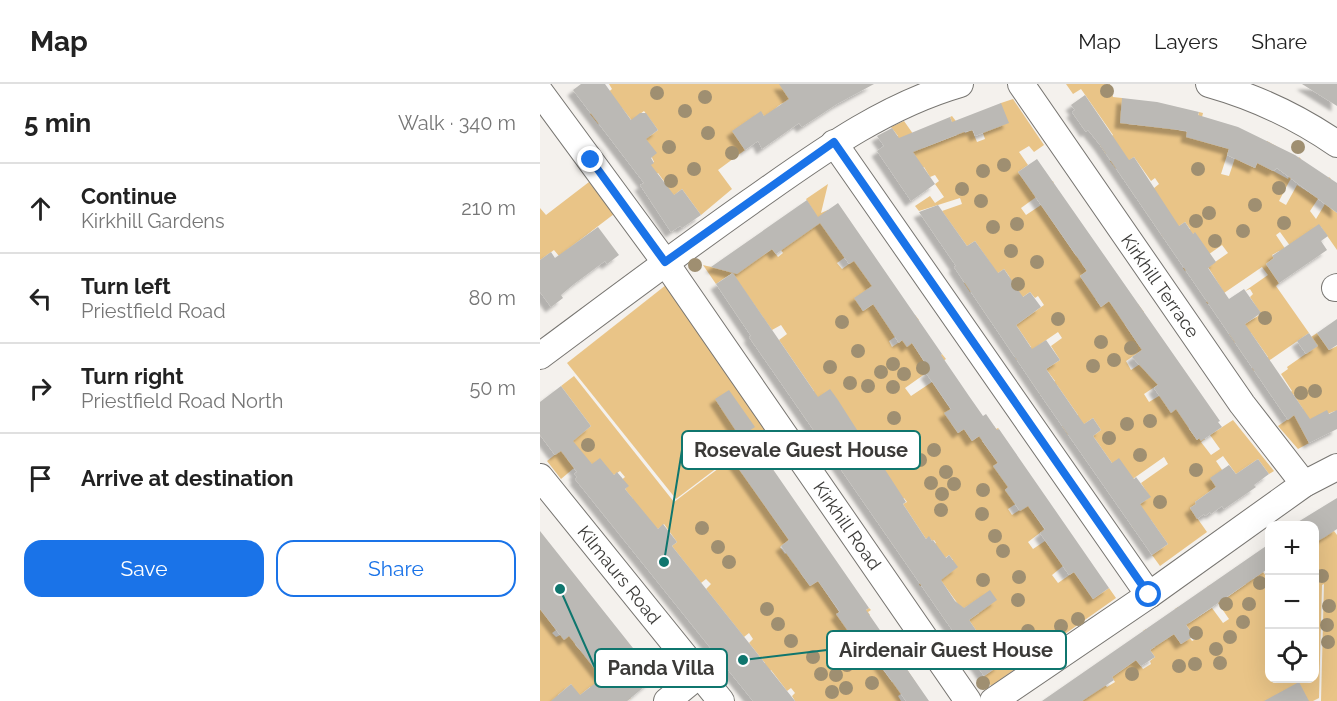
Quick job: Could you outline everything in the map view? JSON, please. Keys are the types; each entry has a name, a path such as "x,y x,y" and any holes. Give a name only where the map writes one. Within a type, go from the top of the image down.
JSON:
{"street":[{"path":"540,356 665,262 834,142 902,105 960,84"},
{"name":"Kirkhill Terrace","path":"1021,84 1242,404 1304,484"},
{"path":"1209,84 1249,97 1276,109 1337,144"},
{"name":"Kirkhill Road","path":"540,92 665,262 968,701"},
{"path":"834,142 1149,595"},
{"path":"993,701 1149,595 1304,484 1337,467"},
{"name":"Kilmaurs Road","path":"540,477 721,701"},
{"path":"667,701 699,675"}],"shaded area":[{"path":"609,84 785,84 791,102 786,102 776,108 769,123 761,112 733,132 745,150 718,170 732,189 701,215 682,189 669,199 666,184 658,173 644,183 646,168 654,162 642,134 646,131 650,136 658,130 644,111 636,117 636,126 622,108 598,124 590,114 612,89"},
{"path":"1066,84 1110,84 1113,97 1122,98 1128,111 1127,124 1169,128 1187,132 1193,138 1199,112 1203,113 1199,129 1202,141 1226,148 1236,127 1221,174 1229,176 1237,152 1243,155 1240,161 1255,168 1267,141 1276,146 1266,167 1288,179 1299,157 1301,159 1279,201 1286,205 1297,185 1316,197 1329,177 1331,179 1310,211 1316,219 1325,204 1337,213 1337,250 1321,227 1304,265 1280,232 1276,235 1286,250 1272,255 1274,258 1266,264 1279,283 1276,286 1309,333 1254,371 1252,368 1268,357 1251,333 1235,343 1229,334 1261,314 1250,297 1253,294 1250,289 1245,291 1268,275 1262,267 1208,304 1206,302 1223,291 1208,267 1228,253 1222,245 1185,271 1183,268 1202,255 1195,233 1189,236 1186,232 1190,229 1185,222 1163,237 1161,234 1176,223 1148,193 1159,184 1155,178 1151,181 1134,157 1116,169 1110,161 1123,153 1118,146 1106,154 1100,145 1113,135 1081,89 1073,94"},
{"path":"1013,99 1044,145 1034,152 1029,146 1019,152 1028,165 1018,172 1034,194 1053,181 1054,184 1021,208 1026,215 1041,205 1076,256 1095,243 1082,264 1087,271 1080,276 1087,286 1094,281 1096,300 1101,307 1109,301 1120,316 1138,304 1144,312 1125,325 1140,347 1161,337 1126,361 1131,370 1149,358 1183,368 1144,394 1149,402 1169,390 1171,412 1187,402 1189,429 1197,440 1202,436 1205,439 1201,442 1211,455 1220,449 1210,435 1233,420 1274,471 1269,474 1258,459 1236,474 1223,456 1216,461 1239,495 1216,487 1195,502 1196,504 1190,508 1207,532 1160,566 1152,555 1168,544 1151,520 1135,530 1132,526 1140,504 1150,497 1141,483 1168,464 1164,457 1110,495 1112,463 1093,436 1101,430 1093,418 1068,435 1062,426 1078,415 1057,385 1041,395 1039,392 1055,381 1046,369 1060,360 1051,346 1062,338 1058,332 1017,360 1015,358 1031,347 1016,325 1044,305 1038,296 1035,298 1030,292 1017,301 1009,276 1004,269 970,292 964,283 991,264 975,241 967,246 942,211 962,204 960,198 919,211 915,206 930,196 935,203 944,197 935,184 939,181 935,175 930,177 924,167 899,184 893,139 898,136 891,127 904,121 923,148 957,135 950,117 952,116 965,133 972,130 977,142 985,139 983,133 1001,103"},
{"path":"589,182 614,214 559,256 554,250 540,260 540,208 546,215"},
{"path":"828,184 821,213 828,210 855,250 837,263 842,269 856,259 873,287 859,304 863,311 881,299 900,326 915,315 919,320 889,341 892,347 904,339 912,343 926,365 942,354 946,359 905,388 911,396 932,382 957,419 951,423 958,433 964,429 972,441 994,426 998,428 982,441 998,463 994,466 1013,484 1005,490 1023,499 1008,509 1012,515 1044,494 1029,507 1046,532 1041,532 1028,542 1033,549 1045,541 1063,566 1052,575 1058,583 1074,572 1093,599 1109,588 1116,598 991,686 984,676 1000,665 969,620 979,613 972,603 946,620 942,615 958,604 937,575 920,586 919,584 953,560 949,555 944,559 934,544 936,543 934,540 932,541 929,537 926,539 903,504 907,502 904,498 899,500 873,462 881,457 877,453 870,458 858,440 862,437 860,433 855,436 812,402 814,391 779,340 787,334 781,325 772,330 732,273 716,284 703,265 725,269 741,268 772,249 778,257 783,253 767,229 813,210 806,199"},
{"path":"666,285 767,430 676,499 567,363"},
{"path":"1317,333 1329,350 1337,346 1337,413 1335,411 1300,425 1309,443 1298,449 1278,426 1303,409 1293,394 1278,404 1277,402 1292,391 1281,374 1288,369 1287,367 1317,346 1311,337"},
{"path":"574,376 674,502 727,462 733,470 738,467 789,540 780,547 785,554 794,548 801,574 810,586 818,581 839,612 837,614 847,623 869,608 871,610 868,612 870,615 845,633 863,658 888,640 890,646 874,658 892,682 908,671 916,683 898,696 901,701 795,701 792,696 795,693 791,688 787,691 771,670 758,680 753,673 765,663 749,643 753,639 749,633 744,637 706,589 711,584 706,579 701,583 672,546 677,542 664,524 658,529 625,506 633,499 625,489 628,486 619,482 625,477 620,471 614,475 592,464 567,459 574,468 561,479 547,461 591,426 561,386"},
{"path":"1334,531 1337,535 1337,701 1321,701 1324,584 1322,585 1319,698 1313,701 1082,701 1103,683 1107,687 1115,682 1112,677 1136,660 1143,669 1151,664 1150,661 1155,657 1150,650 1155,647 1143,631 1146,629 1157,645 1174,634 1181,644 1190,638 1192,641 1196,639 1175,609 1178,607 1189,623 1212,608 1223,623 1229,619 1207,587 1210,585 1222,601 1246,584 1235,567 1253,579 1263,572 1265,574 1265,683 1319,683 1319,536"},
{"path":"540,609 556,630 552,633 556,637 585,624 575,645 581,651 584,648 599,674 607,667 631,698 626,701 602,701 590,687 579,696 571,684 558,695 563,701 540,701"}],"building":[{"path":"581,84 605,84 631,120 640,113 646,113 658,130 646,139 657,153 651,158 654,163 651,165 674,195 682,189 701,215 682,228 680,226 671,232 640,185 644,183 573,90"},
{"path":"779,84 874,84 837,104 802,127 799,123 762,149 758,141 745,150 732,131 761,111 764,116 789,99"},
{"path":"1302,84 1337,84 1337,106"},
{"path":"1085,95 1129,160 1134,157 1179,226 1185,222 1193,234 1195,232 1216,262 1208,268 1229,299 1244,289 1261,313 1245,324 1310,419 1327,410 1329,414 1337,410 1337,429 1309,443 1294,415 1288,420 1100,145 1088,130 1086,132 1072,112 1075,110 1071,105"},
{"path":"1122,98 1157,102 1199,112 1198,115 1238,127 1295,155 1337,183 1337,213 1277,168 1273,171 1257,163 1255,168 1227,155 1229,149 1186,137 1187,131 1120,123"},
{"path":"1001,103 1009,123 975,136 973,130 964,132 913,152 935,184 911,201 877,151 884,146 877,136 892,128 899,138 950,117 952,122"},
{"path":"1037,159 1220,421 1218,422 1222,427 1201,441 1199,438 1197,440 1176,409 1171,413 1154,388 1158,385 1132,357 1142,350 1109,301 1101,307 1080,276 1087,271 1018,172"},
{"path":"807,200 818,217 838,203 983,416 986,414 997,430 999,429 1109,588 1093,599 1074,572 1069,575 1040,533 1045,529 1028,506 1020,511 1005,490 1008,487 993,466 998,463 979,436 972,441 964,429 958,433 944,413 951,409 926,373 930,370 912,343 907,347 902,340 899,343 873,304 863,311 854,298 872,286 854,261 849,264 820,223 776,254 772,249 737,274 711,267"},
{"path":"938,205 967,246 975,241 998,273 1004,269 1023,297 1030,292 1041,307 1016,325 1032,349 1046,340 1060,360 1046,369 1084,424 1093,418 1101,430 1093,436 1112,463 1119,458 1151,497 1140,504 1168,544 1152,555 1044,400 919,212"},
{"path":"1319,224 1328,236 1321,241 1327,250 1279,283 1266,264 1274,258 1272,256"},
{"path":"598,227 619,255 607,264 605,261 574,284 561,295 563,298 551,307 540,292 540,260 551,252 555,258"},
{"path":"733,273 818,397 830,389 838,400 906,502 903,504 926,539 929,536 946,558 949,555 958,567 941,580 955,601 964,608 990,590 997,600 969,620 1000,665 984,676 749,337 751,336 716,284"},
{"path":"1337,319 1337,345 1329,350 1317,333"},
{"path":"1309,333 1318,346 1306,354 1297,341"},
{"path":"561,386 591,426 573,441 592,464 600,458 614,475 617,472 629,486 625,489 658,529 663,524 677,542 672,546 795,701 753,701 575,479 577,477 574,474 577,472 561,451 555,455 540,435 540,402"},
{"path":"729,390 755,427 740,437 715,399"},
{"path":"754,442 869,608 866,610 929,701 906,701 871,652 863,658 845,633 848,631 836,614 840,612 818,581 810,586 781,546 789,540 731,458"},
{"path":"1258,459 1269,474 1254,485 1256,487 1224,509 1222,506 1211,514 1210,512 1205,516 1204,514 1197,519 1190,508 1216,487 1210,478 1229,465 1236,474"},
{"path":"1337,498 1337,529 1325,537 1319,540 1319,521 1300,521"},
{"path":"540,531 656,677 627,701 551,701 571,684 580,695 602,678 569,636 564,640 540,609"},
{"path":"1265,547 1265,571 1186,625 1194,636 1181,644 1174,634 1150,650 1155,657 1141,666 1136,660 1112,677 1114,680 1082,701 1042,701"},
{"path":"1300,683 1309,701 1264,701"}],"place":[{"name":"Rosevale Guest House","path":"664,562"},
{"name":"Panda Villa","path":"560,589"},
{"name":"Airdenair Guest House","path":"743,660"}],"route":[{"path":"591,160 665,262 834,142 1149,595"}]}
